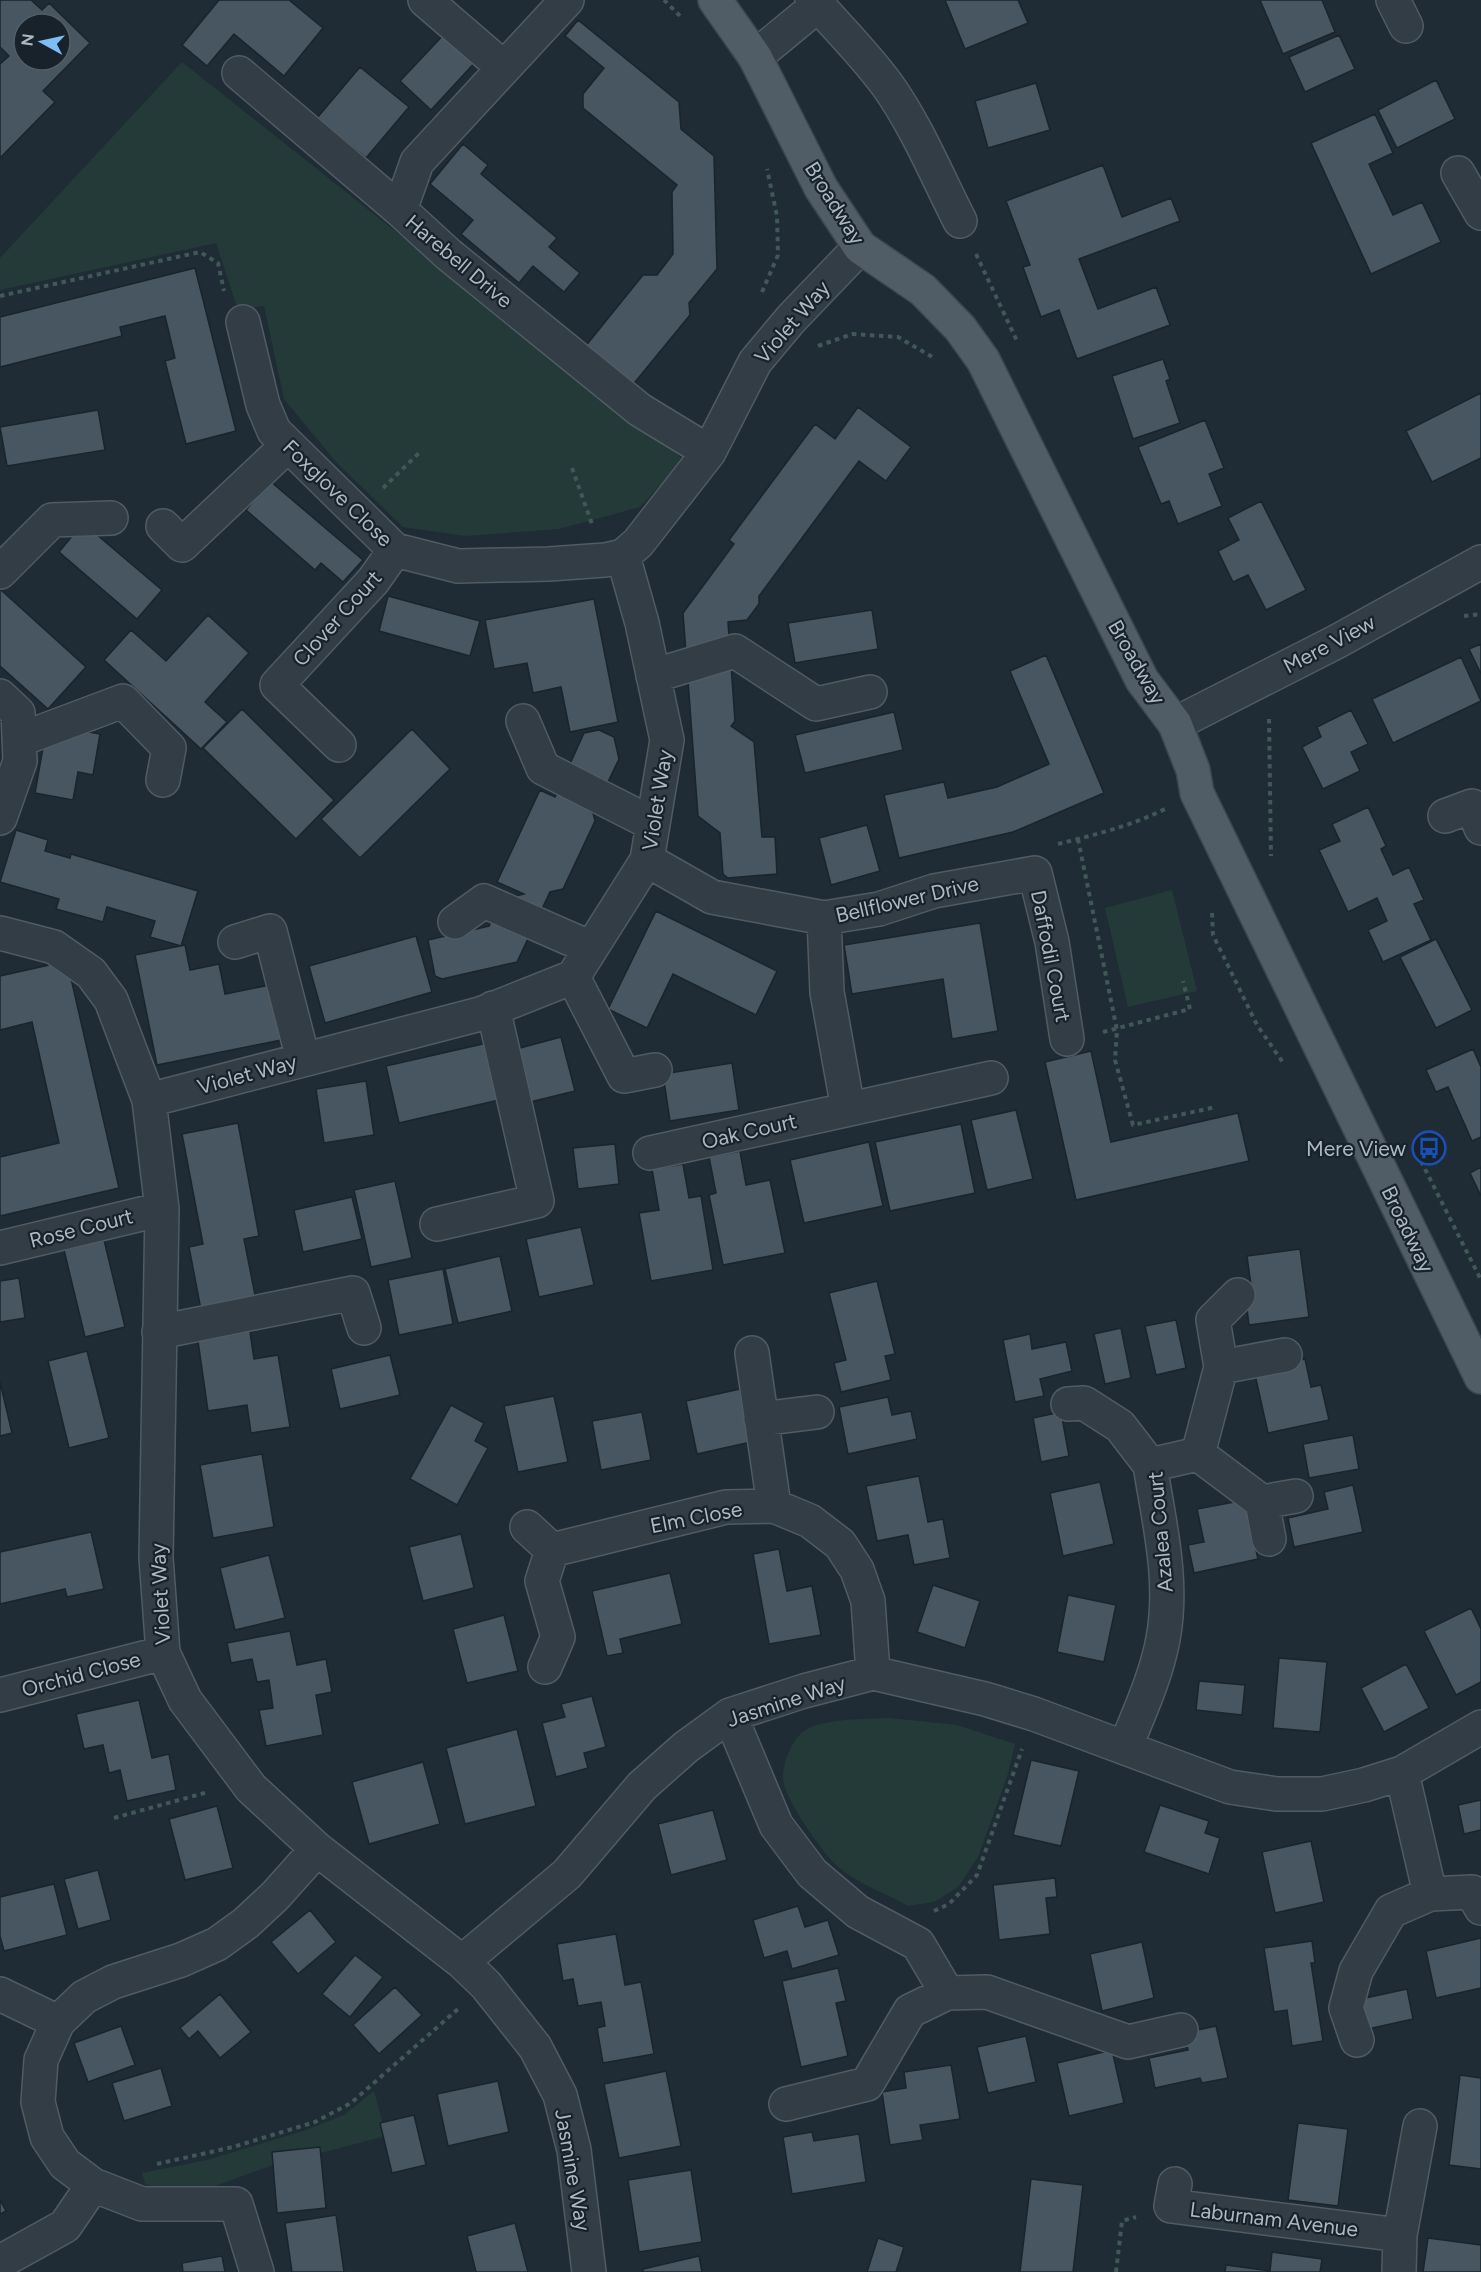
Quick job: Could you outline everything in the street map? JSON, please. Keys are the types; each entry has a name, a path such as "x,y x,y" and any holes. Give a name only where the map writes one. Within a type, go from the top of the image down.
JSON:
{"main road":[{"name":"Broadway","path":"715,0 755,57 821,188 860,248 923,290 960,328 983,360 1142,680 1175,724 1193,770 1197,793 1481,1377"}],"street":[{"path":"425,0 504,68"},
{"name":"Harebell Drive","path":"567,0 417,162 399,210 448,254 640,410 709,452"},
{"path":"755,57 815,2 889,88 922,144 960,221"},
{"path":"239,73 399,210"},
{"path":"1458,173 1481,213"},
{"name":"Violet Way","path":"149,1100 480,1014 573,976 647,860 667,740 642,622 614,558 638,543 709,452 755,362 790,320 860,248"},
{"name":"Foxglove Close","path":"243,322 263,405 274,431 395,550 458,566 614,558"},
{"path":"163,526 182,544 288,445"},
{"path":"0,572 52,520 111,518"},
{"name":"Clover Court","path":"339,745 277,685 373,581 395,550"},
{"name":"Mere View","path":"1175,724 1336,642 1481,562"},
{"path":"653,676 735,651 816,704 870,692"},
{"path":"0,696 18,712 20,761 0,818"},
{"path":"19,740 123,701 170,747 163,780"},
{"path":"523,721 543,768 653,824"},
{"name":"Bellflower Drive","path":"647,860 712,897 824,918 879,909 934,891 1035,873"},
{"name":"Daffodil Court","path":"1035,873 1052,942 1067,1039"},
{"path":"455,922 484,901 591,948"},
{"path":"824,918 827,992 848,1109"},
{"path":"236,942 270,931 303,1059"},
{"name":"Violet Way","path":"0,933 54,947 91,973 111,1000 149,1100 162,1209 156,1558 163,1653 185,1700 246,1781 317,1849 462,1962"},
{"path":"573,976 624,1076 655,1070"},
{"path":"437,1224 537,1201 493,1008"},
{"name":"Oak Court","path":"650,1153 991,1078"},
{"name":"Rose Court","path":"0,1248 162,1209"},
{"path":"159,1332 354,1293 364,1328"},
{"path":"1238,1295 1213,1320 1221,1367 1198,1454 1262,1502 1269,1539"},
{"path":"752,1353 774,1506"},
{"path":"1221,1367 1285,1355"},
{"path":"1068,1404 1084,1403 1120,1426 1150,1465"},
{"path":"761,1419 817,1412"},
{"name":"Azalea Court","path":"1125,1748 1151,1681 1163,1639 1167,1600 1165,1563 1150,1465 1198,1454"},
{"path":"1262,1502 1296,1496"},
{"name":"Elm Close","path":"552,1550 726,1507 774,1506 810,1521 840,1544 857,1570 868,1601 873,1673"},
{"path":"527,1527 552,1550 542,1581 558,1637 545,1667"},
{"name":"Orchid Close","path":"0,1695 163,1653"},
{"name":"Jasmine Way","path":"589,2272 574,2150 560,2096 535,2047 486,1984 462,1962 567,1874 642,1786 686,1747 730,1715 804,1691 873,1673 985,1699 1034,1714 1230,1787 1277,1794 1322,1794 1364,1785 1402,1773 1481,1727"},
{"path":"730,1715 776,1825 812,1873 858,1912 918,1944 947,1993"},
{"path":"1402,1773 1430,1894"},
{"path":"257,2272 236,2204 142,2204 93,2186 65,2164 47,2137 38,2102 41,2060 58,2022 84,1997 113,1982 182,1960 217,1944 246,1923 317,1849"},
{"path":"1357,2040 1346,2008 1356,1971 1391,1911 1430,1894 1476,1900"},
{"path":"786,2104 867,2084 910,2011 947,1993 987,1992 1128,2042 1181,2030"},
{"path":"0,1994 58,2022"},
{"path":"1399,2272 1400,2235 1420,2126"},
{"path":"0,2262 65,2226 93,2186"},
{"name":"Laburnam Avenue","path":"1173,2195 1400,2235"}],"path":[{"path":"664,0 687,24"},
{"path":"761,295 778,255 777,216 765,159"},
{"path":"960,221 1018,340 983,360"},
{"path":"0,296 200,252 218,264 231,323 243,322"},
{"path":"357,512 422,451"},
{"path":"572,468 614,558"},
{"path":"1269,718 1271,858"},
{"path":"1035,873 1029,852 1150,816 1168,807"},
{"path":"1078,839 1117,1030 1115,1060 1133,1125 1216,1107"},
{"path":"1067,1039 1117,1030 1190,1009 1183,981"},
{"path":"1416,1151 1481,1280"},
{"path":"890,1929 949,1904 977,1875 1034,1714"},
{"path":"114,1818 246,1781"},
{"path":"152,2166 274,2135 315,2122 342,2108 351,2103 486,1984"},
{"path":"1116,2272 1122,2221 1173,2195"}],"green space":[{"path":"182,62 684,460 640,507 559,529 465,536 403,527 337,463 284,399 264,306 238,310 216,243 0,290 0,258"},
{"path":"1172,890 1197,991 1128,1007 1105,908"},
{"path":"890,1718 957,1725 1015,1744 1007,1777 978,1857 958,1887 934,1902 908,1906 844,1872 814,1839 792,1803 784,1784 783,1778 788,1755 799,1735 804,1731 833,1721"},
{"path":"374,2091 386,2136 270,2166 196,2193 175,2192 145,2184 142,2173 207,2160 303,2131 344,2115"}],"building":[{"path":"0,0 31,0 42,10 49,3 58,12 12,12 12,72 62,72 43,91 55,102 0,158 0,64 9,56 0,47"},
{"path":"219,0 289,0 323,28 284,76 234,34 207,66 182,45"},
{"path":"945,0 1018,0 1028,23 965,49"},
{"path":"1260,0 1322,0 1335,32 1283,54"},
{"path":"578,20 679,102 681,129 714,156 717,269 689,303 690,315 631,387 584,348 643,275 657,275 673,254 672,192 677,185 583,108 583,94 604,68 565,36"},
{"path":"72,25 90,43 72,61"},
{"path":"450,28 480,57 431,110 400,81"},
{"path":"1339,35 1355,69 1305,92 1289,57"},
{"path":"360,67 409,107 366,158 317,118"},
{"path":"1436,80 1455,119 1397,148 1378,110"},
{"path":"1036,83 1050,130 988,148 975,101"},
{"path":"1375,114 1393,153 1369,164 1393,215 1422,202 1441,242 1371,274 1311,143"},
{"path":"463,144 488,165 481,174 557,238 549,247 580,273 564,292 533,266 519,283 461,234 473,220 430,184"},
{"path":"1103,165 1122,217 1171,198 1180,221 1079,259 1098,309 1156,287 1170,325 1077,359 1059,310 1041,317 1023,267 1030,265 1006,201"},
{"path":"195,268 236,431 186,444 165,361 175,358 165,316 120,327 122,336 0,367 0,317"},
{"path":"1163,359 1170,379 1166,381 1180,423 1133,439 1112,376"},
{"path":"1481,393 1481,458 1432,482 1406,431"},
{"path":"858,407 911,447 886,481 859,461 759,596 759,604 747,620 728,622 735,721 731,726 754,742 762,837 775,837 777,874 728,878 723,874 720,833 698,816 683,613 734,544 729,540 815,424 835,439"},
{"path":"98,410 105,450 7,466 0,427"},
{"path":"1205,420 1224,468 1209,474 1222,506 1178,524 1169,501 1161,504 1138,447"},
{"path":"270,481 363,560 343,582 321,563 315,570 246,510"},
{"path":"1261,501 1306,590 1266,610 1248,575 1233,582 1218,551 1239,540 1228,518"},
{"path":"83,523 162,590 137,619 59,552"},
{"path":"0,589 86,667 48,709 0,666"},
{"path":"388,596 480,621 470,656 379,631"},
{"path":"594,599 618,722 570,732 561,687 533,693 527,663 494,669 485,620"},
{"path":"872,610 878,649 795,663 788,623"},
{"path":"208,615 249,653 205,702 227,722 201,749 104,660 131,630 166,661"},
{"path":"1481,644 1481,674 1469,649"},
{"path":"1046,655 1104,793 1013,832 899,858 884,795 944,782 948,798 997,787 1049,764 1010,671"},
{"path":"1461,657 1481,701 1393,743 1372,699"},
{"path":"242,709 334,800 296,839 203,748"},
{"path":"1351,710 1368,744 1351,752 1360,771 1323,789 1302,747 1321,737 1317,727"},
{"path":"894,712 903,750 805,773 795,735"},
{"path":"47,725 100,734 93,775 78,772 73,800 35,793"},
{"path":"412,729 450,769 360,858 321,819"},
{"path":"599,730 614,737 619,759 593,813 595,821 563,889 550,892 517,962 442,979 435,976 428,940 489,926 503,899 524,894 497,882 540,790 555,797 584,733"},
{"path":"1368,807 1386,846 1381,849 1393,875 1409,867 1424,900 1414,904 1431,940 1383,962 1368,930 1387,921 1377,898 1348,912 1319,850 1340,841 1332,824"},
{"path":"867,825 880,871 831,885 819,838"},
{"path":"16,830 48,840 45,851 70,858 71,854 198,891 181,946 150,937 155,921 107,907 103,922 56,909 59,899 0,882"},
{"path":"656,911 777,971 756,1015 673,974 647,1028 608,1009"},
{"path":"980,923 998,1031 952,1039 943,979 852,994 844,945"},
{"path":"416,936 432,992 325,1023 309,966"},
{"path":"1436,939 1472,1010 1436,1028 1400,957"},
{"path":"185,945 190,970 219,964 225,994 299,979 286,1039 157,1065 135,955"},
{"path":"67,961 119,1188 0,1216 0,1157 59,1143 32,1022 0,1030 0,976"},
{"path":"561,1037 575,1091 522,1104 509,1051"},
{"path":"487,1043 499,1100 399,1123 386,1066"},
{"path":"1473,1049 1481,1067 1481,1137 1472,1141 1448,1087 1436,1092 1426,1070"},
{"path":"1091,1051 1111,1142 1238,1113 1249,1161 1076,1200 1045,1062"},
{"path":"732,1063 739,1110 670,1121 663,1074"},
{"path":"366,1081 374,1135 324,1143 316,1089"},
{"path":"1016,1110 1033,1179 987,1190 971,1120"},
{"path":"238,1123 259,1236 244,1239 257,1305 202,1315 189,1247 203,1244 182,1134"},
{"path":"961,1124 975,1193 890,1211 875,1142"},
{"path":"869,1142 883,1206 804,1223 790,1160"},
{"path":"615,1144 619,1184 578,1189 573,1148"},
{"path":"740,1151 746,1185 770,1180 785,1253 723,1265 709,1195 716,1193 709,1157"},
{"path":"683,1164 689,1198 701,1196 713,1270 651,1281 639,1213 659,1210 652,1169"},
{"path":"1481,1167 1481,1196 1470,1173"},
{"path":"395,1181 412,1258 371,1267 354,1190"},
{"path":"352,1197 362,1239 303,1252 294,1210"},
{"path":"581,1227 594,1285 539,1297 526,1239"},
{"path":"104,1240 125,1327 85,1337 64,1250"},
{"path":"1300,1249 1309,1317 1249,1325 1246,1301 1253,1300 1247,1256"},
{"path":"500,1256 512,1311 458,1323 445,1269"},
{"path":"443,1269 453,1324 399,1335 388,1280"},
{"path":"19,1278 25,1318 0,1322 0,1281"},
{"path":"877,1281 895,1354 885,1356 891,1380 841,1392 834,1363 846,1360 829,1293"},
{"path":"1176,1320 1186,1368 1156,1375 1145,1326"},
{"path":"249,1325 254,1359 278,1355 290,1427 251,1433 247,1405 208,1411 197,1334"},
{"path":"1121,1328 1131,1378 1105,1384 1094,1334"},
{"path":"1030,1334 1032,1349 1066,1342 1072,1371 1040,1379 1044,1396 1015,1402 1003,1340"},
{"path":"87,1351 109,1438 69,1448 48,1361"},
{"path":"390,1355 400,1395 340,1409 331,1369"},
{"path":"1305,1359 1311,1387 1321,1385 1329,1420 1268,1433 1254,1370"},
{"path":"0,1382 12,1433 0,1436"},
{"path":"740,1389 751,1442 697,1454 686,1401"},
{"path":"554,1396 568,1462 518,1472 504,1406"},
{"path":"888,1397 892,1415 911,1411 917,1439 848,1454 839,1407"},
{"path":"451,1405 484,1423 475,1441 488,1448 457,1505 410,1479"},
{"path":"642,1412 651,1460 601,1470 592,1421"},
{"path":"1061,1412 1069,1456 1041,1462 1033,1418"},
{"path":"1353,1435 1359,1469 1309,1478 1303,1444"},
{"path":"262,1454 274,1527 213,1538 200,1465"},
{"path":"919,1476 928,1522 943,1519 950,1558 914,1565 908,1535 877,1541 866,1486"},
{"path":"1100,1482 1114,1544 1063,1556 1050,1493"},
{"path":"1353,1485 1363,1532 1294,1547 1288,1518 1328,1509 1324,1492"},
{"path":"1245,1500 1258,1559 1194,1573 1188,1545 1204,1542 1197,1509"},
{"path":"91,1532 104,1589 67,1597 65,1589 0,1604 0,1552"},
{"path":"461,1534 474,1588 423,1601 409,1547"},
{"path":"779,1549 787,1591 812,1586 821,1635 769,1644 753,1554"},
{"path":"269,1555 285,1618 235,1630 220,1568"},
{"path":"670,1573 682,1624 620,1639 623,1653 607,1656 592,1591"},
{"path":"933,1585 980,1601 965,1648 917,1632"},
{"path":"1068,1595 1116,1605 1104,1662 1057,1652"},
{"path":"1471,1608 1481,1629 1481,1682 1456,1695 1424,1631"},
{"path":"504,1615 518,1671 467,1683 453,1629"},
{"path":"290,1631 297,1665 326,1659 332,1692 316,1695 323,1735 266,1746 259,1710 273,1708 269,1680 257,1682 252,1659 231,1663 227,1643"},
{"path":"1279,1658 1327,1662 1320,1732 1273,1728"},
{"path":"1406,1664 1429,1708 1384,1732 1361,1688"},
{"path":"1199,1681 1245,1685 1242,1715 1196,1710"},
{"path":"592,1696 606,1747 584,1753 588,1768 556,1777 542,1723 565,1717 561,1704"},
{"path":"139,1700 152,1758 169,1754 176,1790 127,1801 120,1770 109,1773 103,1745 84,1749 76,1714"},
{"path":"517,1729 536,1806 465,1824 446,1748"},
{"path":"1031,1760 1079,1771 1061,1846 1013,1835"},
{"path":"423,1762 440,1824 369,1844 352,1782"},
{"path":"1481,1800 1481,1830 1464,1834 1458,1805"},
{"path":"1160,1805 1209,1821 1205,1833 1220,1838 1209,1874 1144,1852"},
{"path":"217,1806 233,1868 185,1880 169,1819"},
{"path":"713,1810 727,1860 671,1875 658,1824"},
{"path":"1311,1841 1324,1902 1275,1913 1262,1852"},
{"path":"98,1870 111,1920 78,1929 64,1879"},
{"path":"1055,1878 1057,1897 1046,1898 1050,1934 999,1940 993,1885"},
{"path":"54,1884 67,1935 4,1951 0,1936 0,1897"},
{"path":"798,1906 805,1927 828,1920 839,1955 792,1969 787,1951 764,1958 753,1920"},
{"path":"310,1910 336,1942 298,1974 271,1942"},
{"path":"616,1934 625,1985 641,1982 654,2054 603,2063 597,2028 605,2026 601,2002 578,2006 573,1979 563,1981 557,1944"},
{"path":"1481,1938 1481,1988 1436,1998 1426,1951"},
{"path":"1312,1941 1315,1963 1311,1963 1323,2041 1292,2046 1287,2010 1274,2012 1264,1948"},
{"path":"1142,1942 1154,1998 1102,2011 1090,1954"},
{"path":"355,1955 383,1977 350,2017 322,1994"},
{"path":"838,1968 846,2001 836,2003 848,2056 801,2067 782,1981"},
{"path":"395,1987 422,2015 379,2054 353,2025"},
{"path":"1407,1989 1413,2019 1368,2029 1361,1999"},
{"path":"220,1994 251,2032 220,2058 198,2031 189,2039 180,2028"},
{"path":"121,2026 135,2065 88,2082 74,2043"},
{"path":"1216,2026 1228,2078 1202,2083 1200,2078 1155,2088 1149,2058 1188,2050 1184,2033"},
{"path":"1026,2036 1036,2082 988,2093 977,2047"},
{"path":"1112,2050 1124,2103 1069,2116 1057,2063"},
{"path":"951,2065 960,2119 920,2125 923,2140 890,2145 882,2092 906,2088 904,2072"},
{"path":"161,2068 172,2106 124,2121 112,2083"},
{"path":"666,2071 681,2146 619,2158 604,2084"},
{"path":"1460,2075 1481,2078 1481,2169 1449,2165"},
{"path":"498,2081 509,2132 448,2146 437,2094"},
{"path":"414,2115 426,2165 392,2173 380,2123"},
{"path":"1298,2123 1348,2129 1338,2206 1288,2200"},
{"path":"812,2132 814,2141 859,2134 866,2182 792,2194 783,2137"},
{"path":"320,2147 326,2208 277,2213 272,2152"},
{"path":"691,2170 702,2242 639,2252 628,2180"},
{"path":"1031,2179 1083,2185 1073,2272 1020,2272"},
{"path":"0,2200 6,2211 0,2214"},
{"path":"336,2215 344,2272 292,2272 285,2223"},
{"path":"515,2223 528,2272 476,2272 467,2236"},
{"path":"878,2238 904,2247 896,2272 867,2272"},
{"path":"1428,2238 1481,2245 1481,2272 1423,2272"},
{"path":"1272,2252 1322,2259 1320,2272 1225,2272 1226,2265 1270,2271"},
{"path":"222,2256 225,2272 183,2272 182,2263"},
{"path":"699,2256 702,2272 643,2272 643,2269"}],"place":[{"name":"Mere View","path":"1429,1148"}]}
